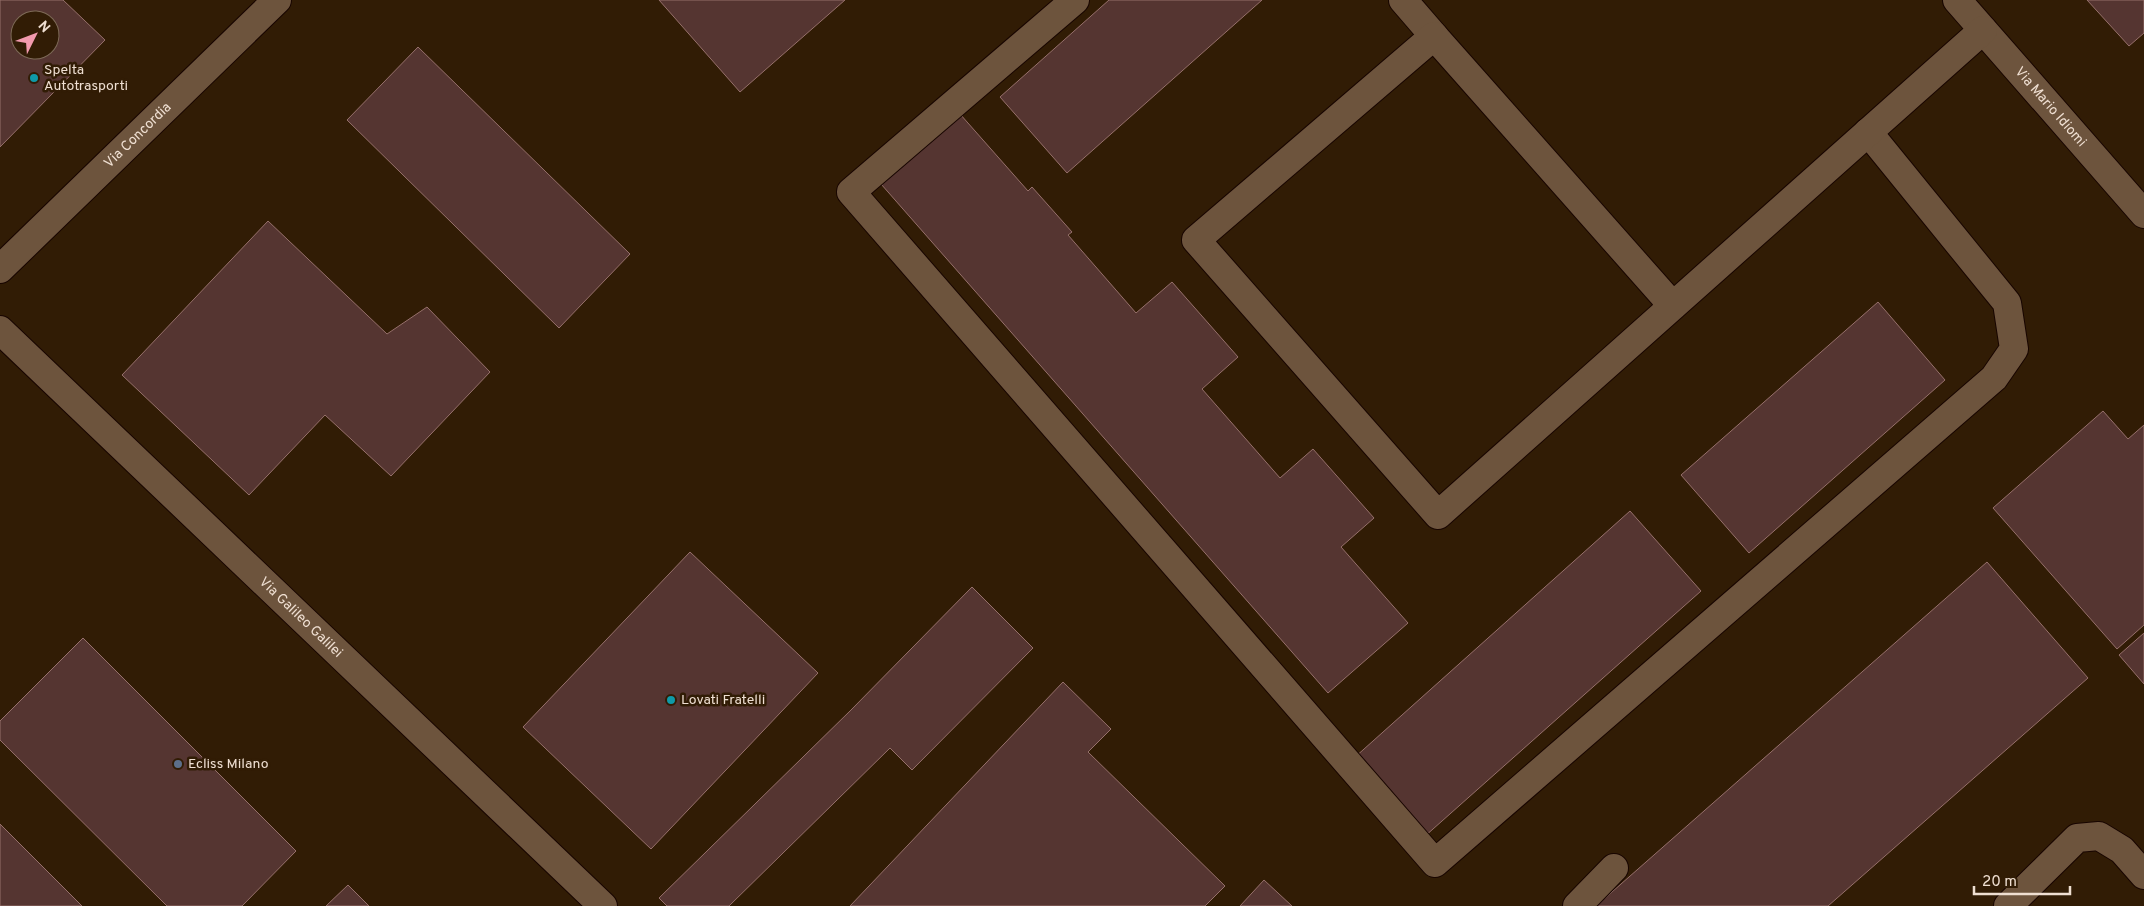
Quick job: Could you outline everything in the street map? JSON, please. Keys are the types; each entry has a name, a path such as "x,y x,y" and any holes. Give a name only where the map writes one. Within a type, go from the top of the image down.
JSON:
{"street":[{"name":"Via Concordia","path":"0,270 277,0"},
{"path":"1075,0 851,192 1435,863 1994,378 2014,350 2007,303 1868,132"},
{"path":"1403,0 1673,306"},
{"name":"Via Mario Idiomi","path":"1957,0 2144,214"},
{"path":"1434,36 1196,240 1438,515 1983,30"},
{"name":"Via Galileo Galilei","path":"0,330 603,906"},
{"path":"2008,906 2077,838 2099,836 2122,850 2144,875"},
{"path":"1577,906 1614,868"}],"building":[{"name":"Spelta Autotrasporti","path":"0,0 63,0 105,40 0,147"},
{"path":"659,0 845,0 740,92"},
{"path":"1109,0 1262,0 1067,173 1000,97"},
{"path":"2087,0 2144,0 2144,33 2129,46"},
{"path":"418,47 630,254 559,328 347,120"},
{"path":"960,114 1028,191 1032,187 1072,232 1068,235 1136,313 1172,282 1238,357 1202,389 1280,478 1313,449 1374,518 1341,547 1408,623 1328,693 881,184"},
{"path":"268,221 387,334 427,307 490,372 391,476 325,415 249,495 122,375"},
{"path":"1878,302 1945,380 1749,553 1681,475"},
{"path":"2103,411 2128,439 2144,425 2144,625 2117,649 1993,508"},
{"path":"1630,511 1701,591 1424,837 1354,758"},
{"name":"Lovati Fratelli","path":"690,552 818,673 651,849 523,727"},
{"path":"1987,562 2088,678 1828,906 1596,906"},
{"path":"972,587 1033,648 912,770 890,748 729,906 667,906 659,898 851,710"},
{"path":"2144,633 2144,684 2119,655"},
{"path":"83,638 296,851 242,906 167,906 0,740 0,721"},
{"path":"1063,682 1111,729 1088,752 1225,886 1205,906 850,906"},
{"path":"0,824 82,906 0,906"},
{"path":"1264,880 1292,906 1240,906"},
{"path":"348,885 369,906 326,906"}],"place":[{"name":"Spelta Autotrasporti","path":"34,78"},
{"name":"Lovati Fratelli","path":"671,700"},
{"name":"Ecliss Milano","path":"178,764"}]}
